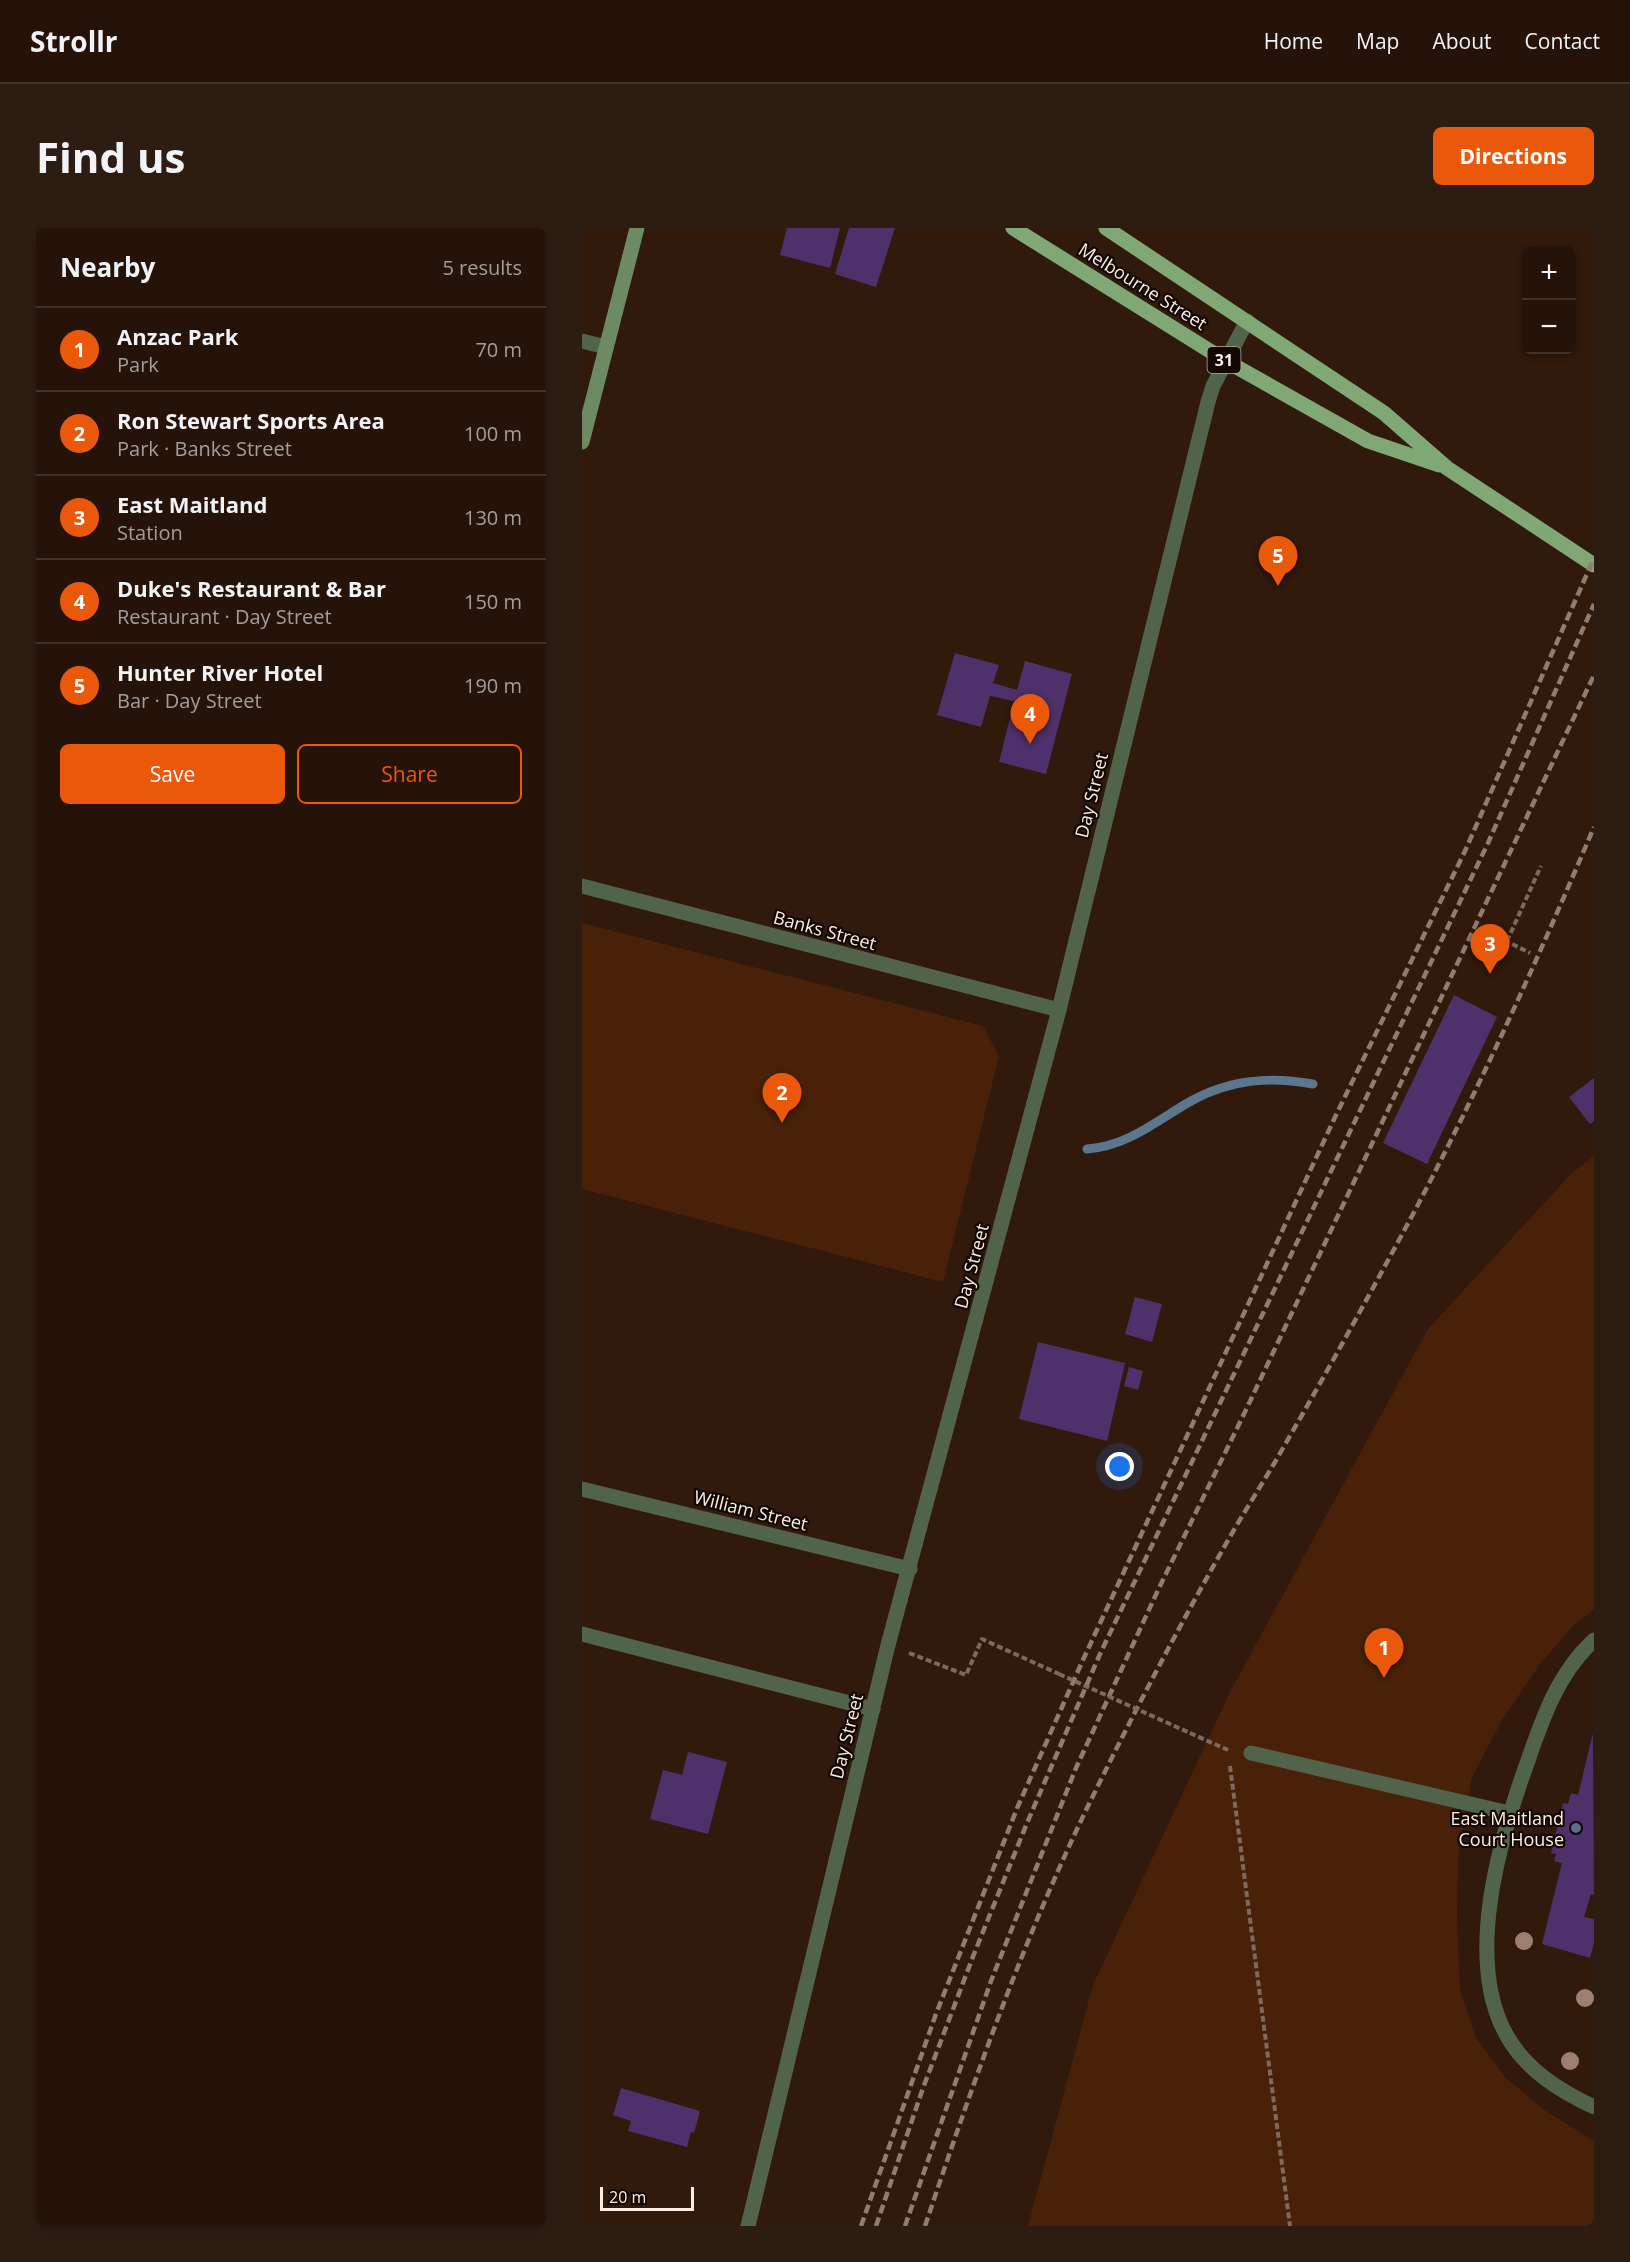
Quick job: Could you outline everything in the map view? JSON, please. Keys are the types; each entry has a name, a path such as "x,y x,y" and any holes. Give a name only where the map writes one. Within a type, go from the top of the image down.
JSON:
{"main road":[{"path":"582,442 637,228"},
{"name":"Melbourne Street","path":"1013,228 1226,361 1368,441 1447,468"},
{"name":"Melbourne Street","path":"1106,228 1384,413 1447,468 1594,565"}],"street":[{"name":"Day Street","path":"748,2226 888,1645 1059,1010 1208,402 1213,386 1247,321"},
{"path":"582,342 606,347"},
{"name":"Banks Street","path":"582,886 1059,1010"},
{"name":"William Street","path":"582,1489 910,1569"},
{"path":"582,1634 873,1709"},
{"path":"1594,1640 1571,1664 1557,1686 1543,1717 1509,1813 1489,1908 1487,1948 1490,1984 1496,2012 1507,2037 1524,2059 1545,2079 1594,2106"},
{"path":"1251,1753 1509,1813"}],"path":[{"path":"1506,941 1541,866"},
{"path":"1480,928 1530,953"},
{"path":"888,1645 966,1675 982,1639 1230,1751"},
{"path":"1229,1763 1290,2226"}],"shaded area":[{"path":"582,923 983,1026 999,1056 943,1282 582,1189"},
{"path":"1594,1156 1594,1609 1571,1628 1540,1664 1502,1720 1472,1777 1458,1856 1457,1918 1460,1990 1476,2038 1506,2078 1543,2109 1594,2141 1594,2226 1028,2226 1093,1985 1230,1692 1428,1329 1572,1173"}],"building":[{"path":"787,228 840,228 830,268 780,255"},
{"path":"849,228 895,228 876,287 835,274"},
{"path":"955,653 999,665 993,683 1017,690 1025,661 1072,674 1046,774 999,762 1014,701 990,696 981,727 937,715"},
{"path":"1454,995 1497,1017 1427,1164 1383,1143"},
{"path":"1594,1078 1594,1121 1590,1124 1569,1097"},
{"path":"1135,1297 1162,1304 1152,1342 1125,1334"},
{"path":"1038,1342 1125,1363 1107,1441 1019,1419"},
{"path":"1129,1367 1143,1371 1138,1390 1124,1386"},
{"name":"East Maitland Court House","path":"1593,1733 1594,1895 1591,1894 1584,1917 1594,1919 1594,1943 1590,1958 1542,1944 1562,1863 1554,1861 1556,1854 1551,1853 1563,1803 1568,1804 1571,1793 1578,1795"},
{"path":"688,1752 727,1762 708,1834 650,1819 663,1770 682,1775"},
{"path":"621,2088 700,2111 694,2133 691,2132 687,2147 628,2131 631,2121 613,2115"}],"waterway":[{"path":"1087,1149 1102,1147 1129,1138 1191,1101 1220,1088 1266,1080 1313,1084"}],"railway":[{"path":"861,2226 936,2014 1018,1806 1082,1662 1336,1115 1465,851 1594,558"},
{"path":"876,2226 923,2088 974,1954 1027,1823 1100,1654 1488,843 1594,604"},
{"path":"905,2226 991,1981 1076,1768 1159,1588 1244,1414 1594,675"},
{"path":"925,2226 1000,2012 1042,1907 1089,1804 1191,1607 1332,1362 1437,1168 1507,1023 1594,827"}],"place":[{"name":"Hunter River Hotel","path":"1278,586"},
{"name":"Duke's Restaurant & Bar","path":"1030,744"},
{"name":"East Maitland","path":"1490,974"},
{"name":"Ron Stewart Sports Area","path":"782,1123"},
{"name":"Anzac Park","path":"1384,1678"},
{"name":"East Maitland Court House","path":"1576,1828"}]}
